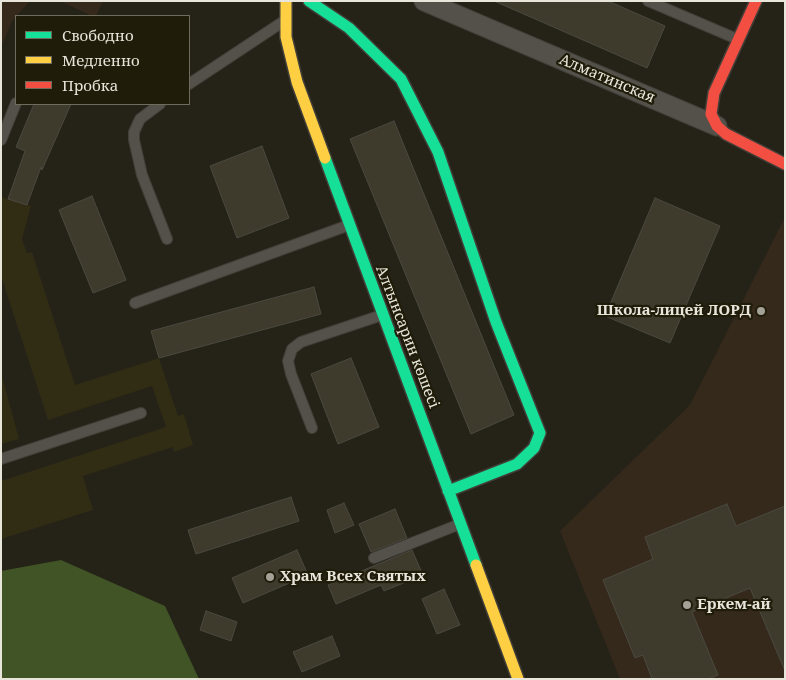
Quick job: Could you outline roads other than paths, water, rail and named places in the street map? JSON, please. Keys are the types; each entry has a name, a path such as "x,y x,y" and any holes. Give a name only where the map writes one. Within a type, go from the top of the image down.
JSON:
{"street":[{"name":"Алтынсарин көшесі","path":"286,1 286,37 297,82 518,679"},
{"path":"309,1 350,28 401,80 438,152 496,322 540,432 534,448 517,464 448,491"},
{"name":"Алматинская","path":"424,1 717,126 726,134 785,164"},
{"path":"717,126 711,114 710,105 756,1"}],"lane":[{"path":"648,1 738,39"},
{"path":"190,83 285,20"},
{"path":"1,140 15,105"},
{"path":"159,105 140,119 134,132 134,140 142,175 167,239"},
{"path":"135,303 349,225"},
{"path":"312,428 291,374 288,361 292,349 300,342 383,315"},
{"path":"1,459 141,413"},
{"path":"374,558 461,524"}],"place":[{"name":"Школа-лицей ЛОРД","path":"761,311"},
{"name":"Храм Всех Святых","path":"270,577"},
{"name":"Еркем-ай","path":"687,605"}]}
